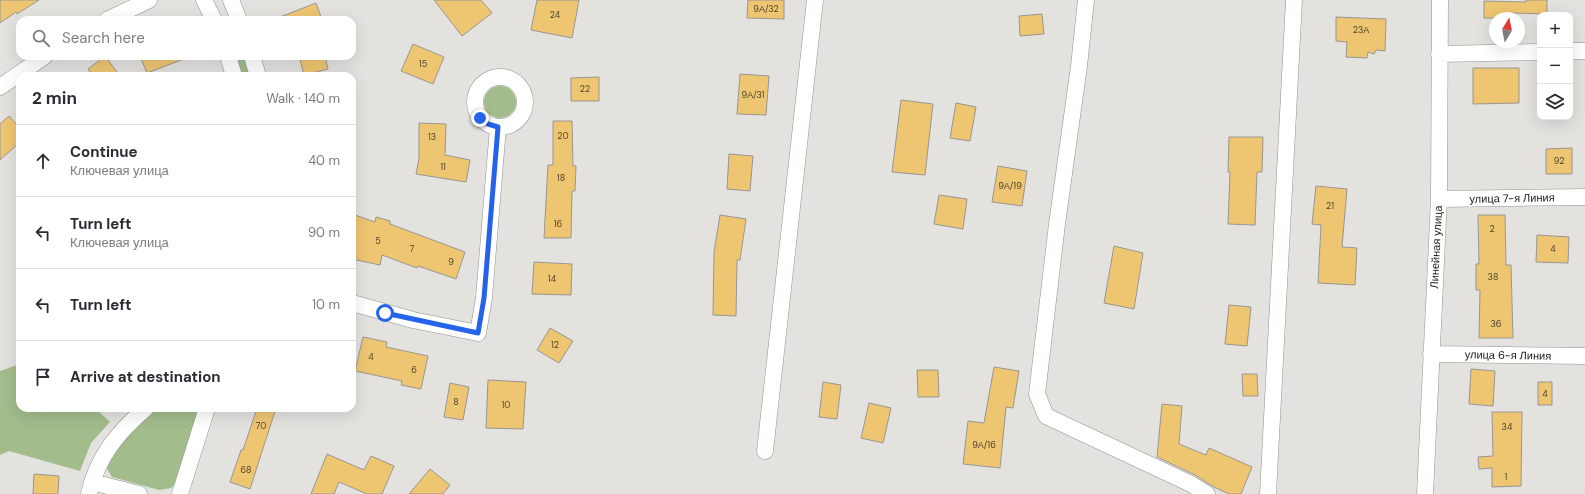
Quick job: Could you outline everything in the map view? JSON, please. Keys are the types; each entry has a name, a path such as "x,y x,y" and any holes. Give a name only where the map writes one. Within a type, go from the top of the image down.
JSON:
{"street":[{"path":"115,16 149,0"},
{"path":"204,0 212,16"},
{"path":"230,0 238,16"},
{"path":"765,451 815,0"},
{"path":"1086,0 1037,394 1046,416 1191,484 1207,494"},
{"path":"1268,494 1294,0"},
{"name":"Линейная улица","path":"1424,494 1439,199 1440,0"},
{"path":"1573,52 1585,51"},
{"path":"1439,54 1537,52"},
{"path":"22,72 39,60"},
{"path":"229,60 233,72"},
{"path":"253,60 257,72"},
{"path":"0,87 16,76"},
{"path":"356,304 413,320 478,333 484,298 498,127"},
{"name":"улица 7-я Линия","path":"1439,199 1585,197"},
{"name":"улица 6-я Линия","path":"1431,354 1585,356"},
{"path":"139,494 90,488 103,456 118,433 142,412"},
{"path":"180,494 206,412"}],"green space":[{"path":"237,60 245,60 249,72 241,72"},
{"path":"500,86 509,89 513,93 516,102 513,111 509,115 500,118 491,115 487,111 484,102 487,93 491,89"},
{"path":"16,365 16,412 99,412 110,422 91,443 80,471 9,451 0,455 0,371"},
{"path":"152,412 198,412 175,484 171,488 159,490 112,477 107,469 109,460 119,443"}],"building":[{"path":"0,0 39,0 17,14 16,12 0,23"},
{"path":"434,0 481,0 492,13 462,36"},
{"path":"537,0 579,0 572,38 531,30"},
{"path":"748,0 784,0 784,19 747,18"},
{"path":"1526,0 1547,0 1547,12 1537,12 1537,14 1525,13 1525,12 1489,12 1489,18 1484,18 1484,1 1526,2"},
{"path":"316,3 321,16 283,16"},
{"path":"1042,14 1044,34 1020,36 1019,16"},
{"path":"1336,17 1386,19 1385,51 1376,50 1374,54 1368,52 1367,58 1346,57 1347,42 1336,41"},
{"path":"413,44 444,57 433,84 401,71"},
{"path":"100,60 108,60 117,72 90,72 88,69"},
{"path":"142,60 181,60 150,72 147,72"},
{"path":"300,60 326,60 328,69 316,72 303,72"},
{"path":"1473,68 1519,68 1519,103 1473,104"},
{"path":"740,74 769,76 766,115 737,114"},
{"path":"599,77 599,101 571,101 571,78"},
{"path":"901,100 933,104 925,175 892,172"},
{"path":"956,103 976,107 970,141 950,138"},
{"path":"9,116 16,124 16,146 0,160 0,124"},
{"path":"553,121 572,121 573,166 576,166 575,191 572,191 571,238 544,238 548,165 553,165"},
{"path":"419,123 446,124 445,155 470,160 466,182 416,174 419,158"},
{"path":"1229,137 1263,137 1262,172 1257,172 1255,225 1228,224 1230,172 1228,172"},
{"path":"1572,148 1572,174 1546,174 1546,149"},
{"path":"729,154 753,156 750,191 727,189"},
{"path":"998,166 1027,171 1022,206 992,202"},
{"path":"1316,186 1347,189 1342,247 1357,248 1355,285 1318,283 1321,225 1312,224"},
{"path":"939,195 967,199 963,229 934,224"},
{"path":"356,215 375,222 376,217 390,221 390,224 465,252 456,279 418,266 417,268 382,255 380,265 356,260"},
{"path":"720,215 746,219 740,260 737,260 736,316 713,315 714,252"},
{"path":"1478,215 1505,215 1506,265 1511,265 1513,338 1479,338 1480,290 1476,290 1476,264 1479,264"},
{"path":"1537,235 1569,237 1568,263 1536,262"},
{"path":"1114,246 1143,253 1134,309 1104,303"},
{"path":"534,262 572,264 571,295 532,294"},
{"path":"1229,305 1251,307 1247,346 1225,344"},
{"path":"550,328 573,341 559,363 537,350"},
{"path":"363,337 387,342 386,347 428,356 421,389 401,385 402,381 356,371"},
{"path":"994,367 1019,371 1013,408 1006,407 1000,468 963,464 968,421 984,423"},
{"path":"1471,369 1495,371 1493,406 1469,404"},
{"path":"917,370 938,370 939,397 918,397"},
{"path":"1242,374 1257,374 1258,396 1243,396"},
{"path":"488,380 526,382 523,429 486,428"},
{"path":"823,382 841,385 837,419 819,417"},
{"path":"1538,382 1552,382 1552,405 1538,405"},
{"path":"450,383 469,387 463,420 444,417"},
{"path":"869,403 891,408 883,443 861,438"},
{"path":"1162,404 1182,406 1179,444 1206,455 1209,448 1252,467 1241,494 1229,494 1214,487 1195,475 1157,457"},
{"path":"256,412 275,412 250,489 230,482 241,450 243,450"},
{"path":"1492,412 1522,412 1521,486 1492,487 1492,468 1479,469 1478,457 1493,456"},
{"path":"327,454 364,470 371,456 394,466 382,494 367,494 339,482 334,494 311,494"},
{"path":"430,469 450,485 443,494 409,494"},
{"path":"34,474 59,476 58,494 33,494"}],"route":[{"path":"385,313 443,327 478,333 484,298 498,127 488,124 480,118"}]}
